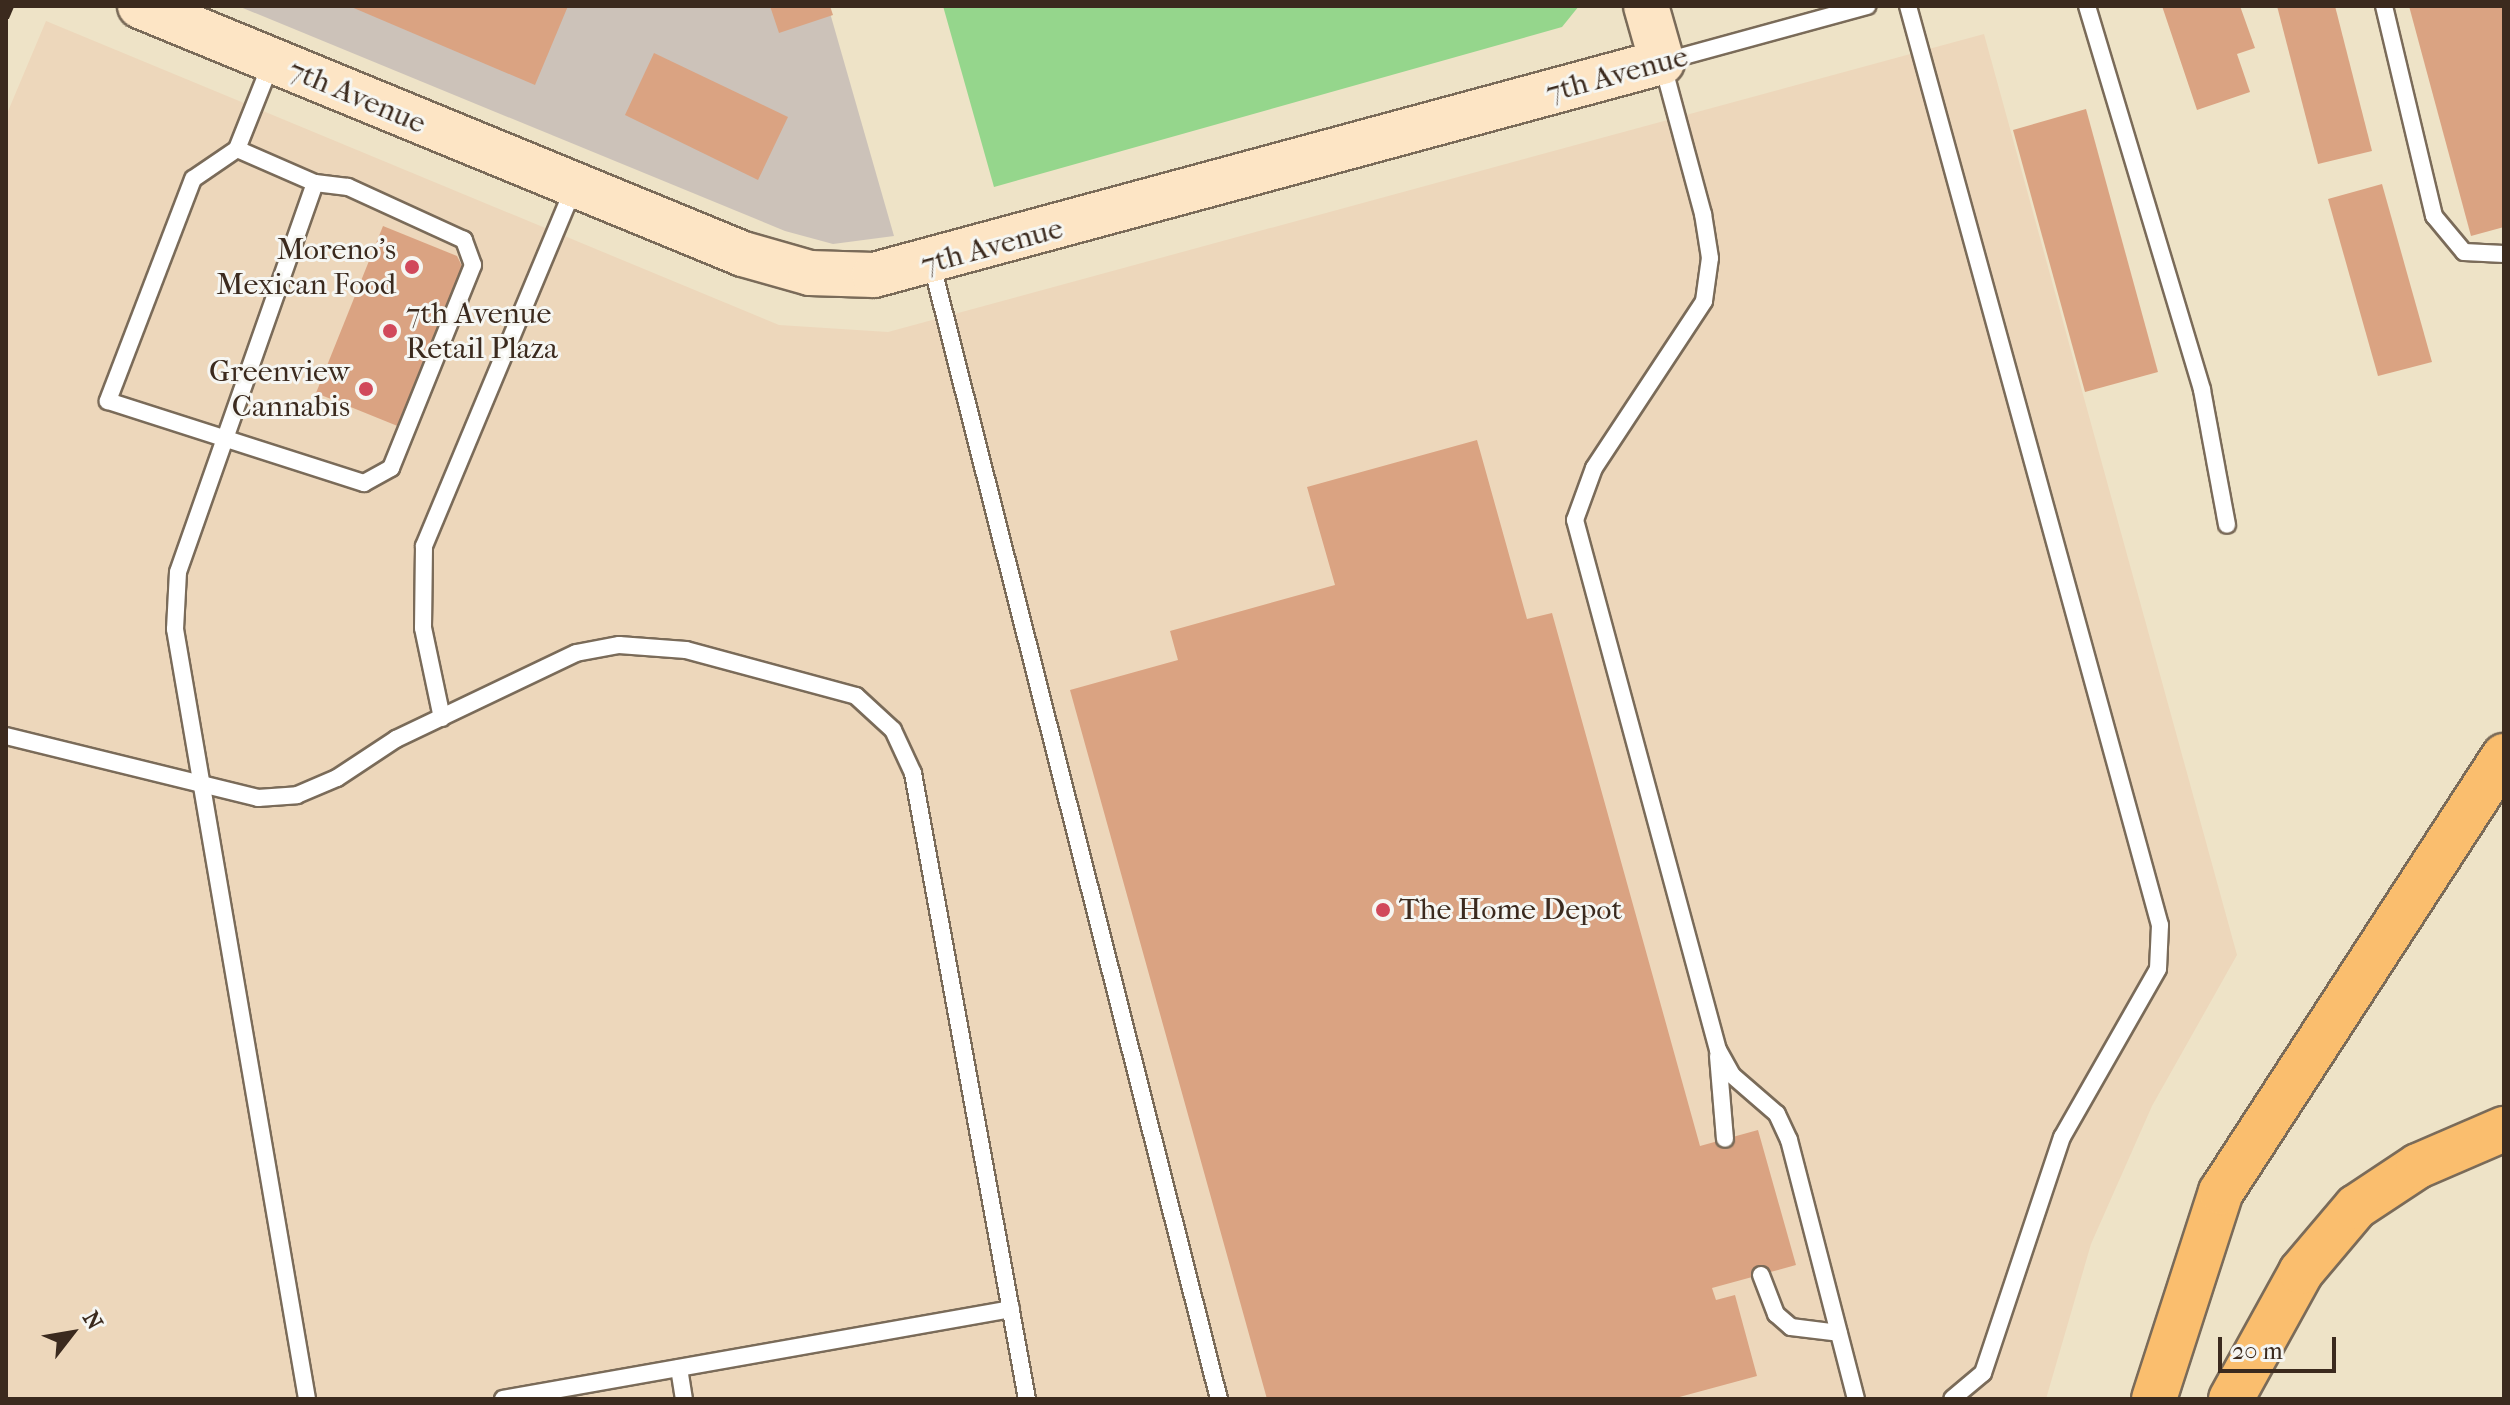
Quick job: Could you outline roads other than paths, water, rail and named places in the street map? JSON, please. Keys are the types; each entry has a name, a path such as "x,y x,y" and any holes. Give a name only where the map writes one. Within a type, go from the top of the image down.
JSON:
{"highway":[{"path":"2154,1399 2221,1192 2504,756"},
{"path":"2231,1399 2301,1272 2356,1207 2418,1166 2504,1129"}],"street":[{"name":"7th Avenue","path":"140,6 574,187 810,273 874,275 932,265 1662,62"},
{"path":"1646,6 1662,62"}],"lane":[{"name":"7th Avenue","path":"1662,62 1867,6"},
{"path":"1908,6 2160,925 2158,969 2062,1137 1983,1373 1952,1399"},
{"path":"2087,6 2202,390 2227,525"},
{"path":"2384,6 2434,216 2464,252 2504,254"},
{"path":"237,149 315,183 348,187 464,240 473,265 391,468 364,483 224,441 108,401 193,179 237,149 272,61"},
{"path":"1662,62 1703,214 1710,258 1704,301 1594,468 1575,520 1718,1050 1725,1139"},
{"path":"307,1399 175,629 178,572 315,183"},
{"path":"442,718 423,628 424,546 574,187"},
{"path":"932,265 1219,1399"},
{"path":"6,736 258,798 297,795 442,718 576,653 619,645 686,650 799,678 856,696 893,730 913,773 1027,1399"},
{"path":"1718,1050 1732,1075 1777,1114 1789,1140 1856,1399"},
{"path":"1761,1275 1776,1314 1791,1327 1839,1333"},
{"path":"503,1399 588,1392 679,1368 1011,1309"},
{"path":"679,1368 684,1399"}],"railway":[{"path":"6,18 11,6"}],"place":[{"name":"Moreno's Mexican Food","path":"412,267"},
{"name":"7th Avenue Retail Plaza","path":"390,331"},
{"name":"Greenview Cannabis","path":"366,389"},
{"name":"The Home Depot","path":"1383,910"}]}
